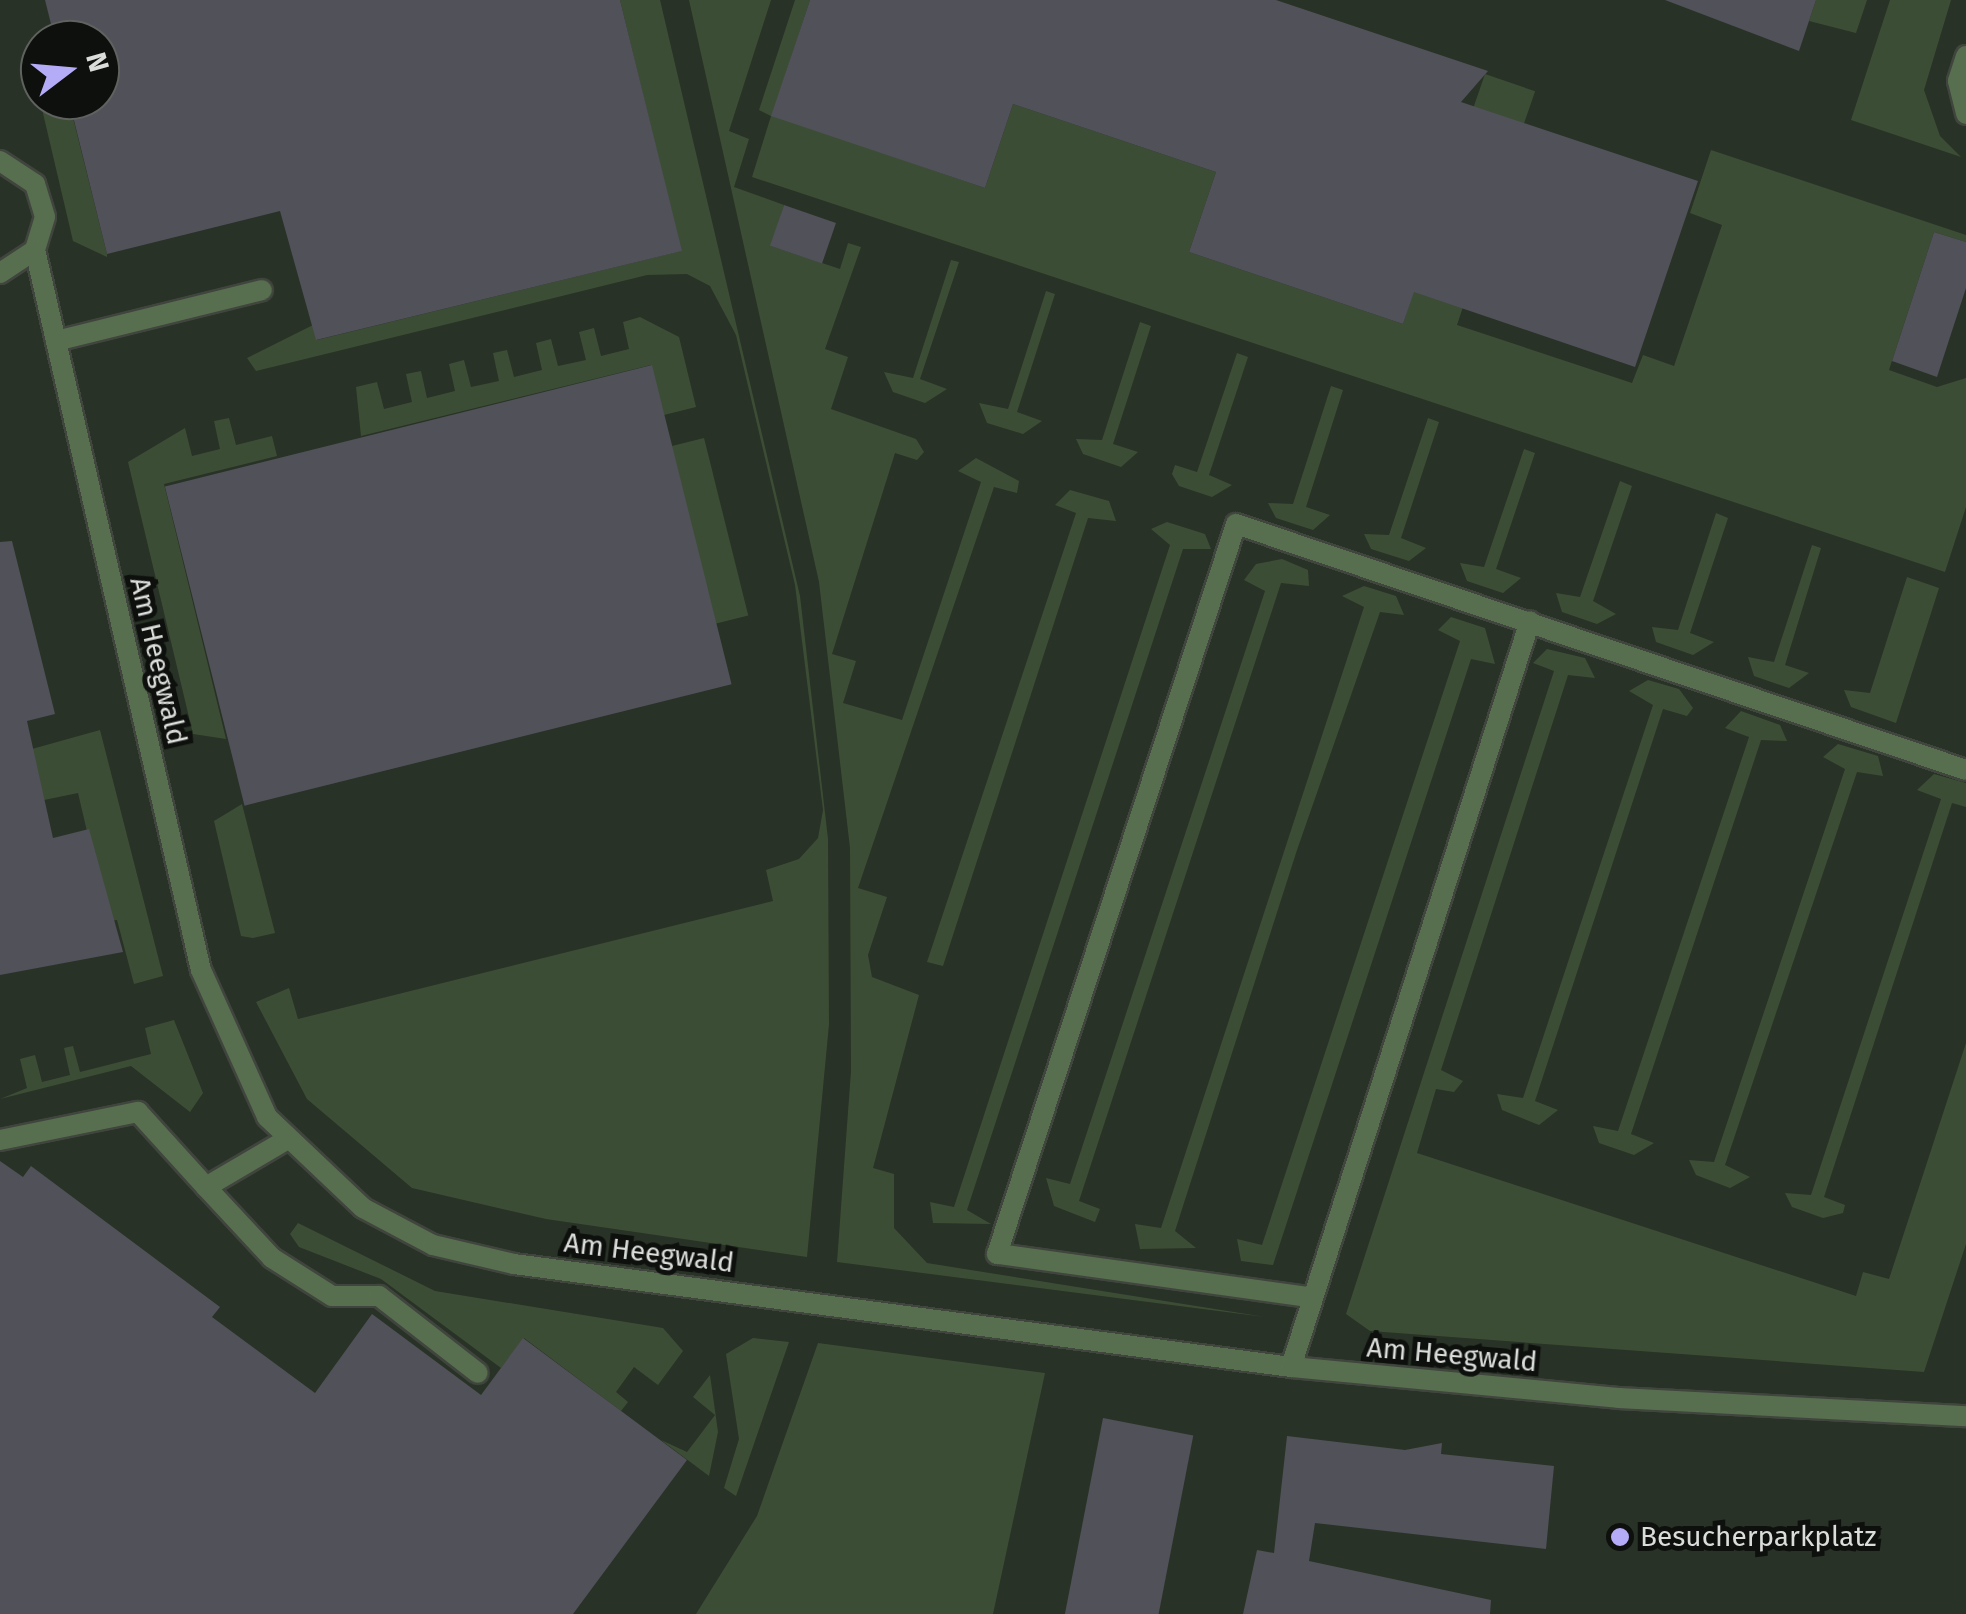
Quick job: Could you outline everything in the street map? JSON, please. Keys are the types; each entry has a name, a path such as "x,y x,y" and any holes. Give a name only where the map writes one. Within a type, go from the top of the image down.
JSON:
{"street":[{"path":"1966,56 1958,80 1966,114"},
{"name":"Am Heegwald","path":"0,161 22,171 43,199 36,250 201,970 246,1081 286,1140 363,1208 471,1256 1291,1367 1966,1416"},
{"path":"0,273 36,250"},
{"path":"56,341 262,290"},
{"path":"1308,1297 998,1254 1236,524 1966,770"},
{"path":"1291,1367 1308,1297 1530,621"},
{"path":"0,1140 138,1112 272,1258 332,1296 379,1296 478,1372"},
{"path":"206,1187 286,1140"}],"shaded area":[{"path":"0,0 1966,0 1966,1614 0,1614"}],"green space":[{"path":"620,0 660,0 800,596 828,839 829,1024 807,1257 546,1219 412,1188 307,1099 256,1002 289,988 298,1019 773,901 766,870 799,859 818,838 823,810 795,585 736,335 710,286 687,274 647,275 256,371 247,358 313,325 317,340 681,251"},
{"path":"689,0 771,0 729,131 749,139 734,187 784,205 771,246 840,269 848,243 861,247 825,349 848,357 831,409 916,439 924,452 917,460 895,453 832,654 856,661 843,703 902,720 981,482 958,471 976,458 1019,481 1017,493 994,487 858,888 887,897 868,955 872,977 919,995 873,1168 894,1174 894,1228 927,1263 1265,1317 837,1262 851,1071 850,848 819,582"},
{"path":"795,0 810,0 772,115 985,188 1013,104 1216,172 1189,252 1403,324 1458,152 1509,169 1457,325 1632,383 1643,355 1674,366 1722,225 1690,213 1711,150 1966,235 1966,242 1934,232 1889,370 1937,387 1966,378 1966,507 1945,572 752,177 771,116 759,110"},
{"path":"1816,0 1867,0 1856,33 1809,21"},
{"path":"1890,0 1951,0 1924,90 1940,136 1961,157 1851,120"},
{"path":"1485,74 1535,91 1513,155 1463,137"},
{"path":"45,120 73,120 107,257 73,241"},
{"path":"951,260 959,262 920,379 947,389 925,403 893,392 884,372 913,378"},
{"path":"1046,291 1055,294 1017,412 1042,421 1023,434 987,423 979,403 1008,409"},
{"path":"640,317 679,337 696,407 664,415 651,365 361,436 356,387 377,382 384,409 412,402 406,374 421,371 427,398 455,391 449,364 464,360 471,387 499,381 493,353 507,350 514,377 542,370 536,343 551,339 558,366 586,360 579,332 594,328 601,356 629,349 623,322"},
{"path":"1140,322 1151,326 1113,444 1138,452 1121,467 1083,454 1076,439 1102,440"},
{"path":"1237,353 1248,357 1209,475 1232,485 1212,497 1179,486 1172,474 1175,465 1197,472"},
{"path":"1331,386 1343,390 1306,507 1330,515 1313,530 1276,518 1268,503 1293,504"},
{"path":"229,418 236,445 272,436 277,456 164,484 226,739 193,734 128,462 185,428 192,456 220,449 214,421"},
{"path":"1428,418 1439,422 1401,538 1426,548 1409,561 1371,549 1364,534 1389,535"},
{"path":"704,438 748,616 715,624 671,446"},
{"path":"1524,449 1535,453 1496,569 1521,578 1503,593 1467,581 1460,563 1484,567"},
{"path":"1620,481 1632,486 1593,601 1616,614 1597,624 1562,612 1556,593 1580,597"},
{"path":"1070,490 1109,501 1116,521 1088,518 943,966 927,962 1076,513 1055,505"},
{"path":"1716,513 1728,518 1690,633 1714,642 1693,655 1656,642 1652,627 1678,630"},
{"path":"1167,522 1205,534 1211,549 1183,549 967,1210 991,1224 933,1223 930,1202 954,1207 1170,545 1151,529"},
{"path":"1812,545 1821,548 1785,665 1809,673 1789,688 1754,676 1748,657 1774,662"},
{"path":"1282,559 1308,570 1309,586 1281,583 1079,1201 1100,1209 1095,1222 1054,1206 1046,1178 1070,1184 1265,591 1244,580 1256,564"},
{"path":"1907,577 1939,588 1896,723 1851,707 1844,690 1870,693"},
{"path":"1364,586 1396,596 1404,615 1380,612 1297,850 1175,1231 1196,1248 1140,1249 1135,1224 1161,1228 1364,607 1342,596"},
{"path":"1451,617 1485,628 1495,664 1471,659 1273,1265 1241,1261 1237,1239 1262,1245 1460,641 1438,630"},
{"path":"1547,649 1585,658 1595,678 1568,675 1441,1070 1463,1081 1454,1092 1436,1089 1417,1153 1856,1296 1863,1272 1889,1279 1966,1043 1966,1244 1924,1372 1370,1331 1346,1314 1554,671 1533,663"},
{"path":"1648,680 1679,689 1693,708 1687,716 1663,709 1535,1101 1558,1110 1539,1125 1502,1110 1497,1094 1523,1098 1653,705 1629,691"},
{"path":"1741,711 1780,725 1787,741 1761,740 1631,1134 1654,1143 1634,1155 1599,1143 1593,1126 1618,1131 1749,737 1725,728"},
{"path":"100,730 163,976 134,984 117,920 108,921 78,793 44,800 32,749"},
{"path":"1838,744 1878,756 1883,776 1857,772 1725,1165 1750,1177 1730,1188 1696,1175 1689,1160 1714,1162 1845,769 1823,757"},
{"path":"1934,774 1966,783 1966,807 1952,803 1824,1197 1845,1205 1843,1213 1823,1218 1792,1207 1785,1193 1811,1195 1941,799 1917,790"},
{"path":"242,804 275,933 253,938 241,936 214,821"},
{"path":"174,1020 203,1093 190,1112 131,1066 0,1099 27,1088 20,1059 35,1055 42,1082 70,1075 64,1048 73,1046 80,1072 151,1054 145,1028"},
{"path":"298,1223 435,1291 663,1328 683,1351 658,1385 634,1367 616,1392 628,1402 621,1411 524,1338 501,1368 381,1279 299,1247 290,1234"},
{"path":"753,1338 789,1342 736,1496 724,1488 739,1439 726,1354"},
{"path":"818,1343 1045,1373 993,1614 696,1614 757,1516"},
{"path":"710,1375 718,1432 709,1476 661,1440 687,1452 715,1415 693,1397"}],"building":[{"path":"45,0 620,0 682,251 316,340 280,211 107,254 74,120 120,120 120,20 50,20"},
{"path":"810,0 1276,0 1488,71 1461,102 1698,181 1635,367 1414,292 1403,324 1189,252 1216,172 1013,104 985,188 771,116"},
{"path":"1665,0 1816,0 1799,51"},
{"path":"784,205 836,223 822,264 770,246"},
{"path":"1934,232 1966,242 1966,288 1937,377 1892,361"},
{"path":"652,365 732,684 245,806 165,486"},
{"path":"12,541 55,714 27,721 53,838 89,829 123,952 0,975 0,542"},
{"path":"0,1161 23,1177 31,1166 220,1307 212,1317 315,1393 372,1314 481,1395 523,1338 687,1460 573,1614 0,1614"},
{"path":"1103,1418 1193,1436 1159,1614 1065,1614"},
{"path":"1287,1436 1405,1450 1442,1443 1441,1454 1554,1466 1546,1549 1315,1523 1309,1561 1491,1600 1490,1614 1243,1614 1257,1550 1274,1553"}],"place":[{"name":"Besucherparkplatz","path":"1620,1537"}]}
